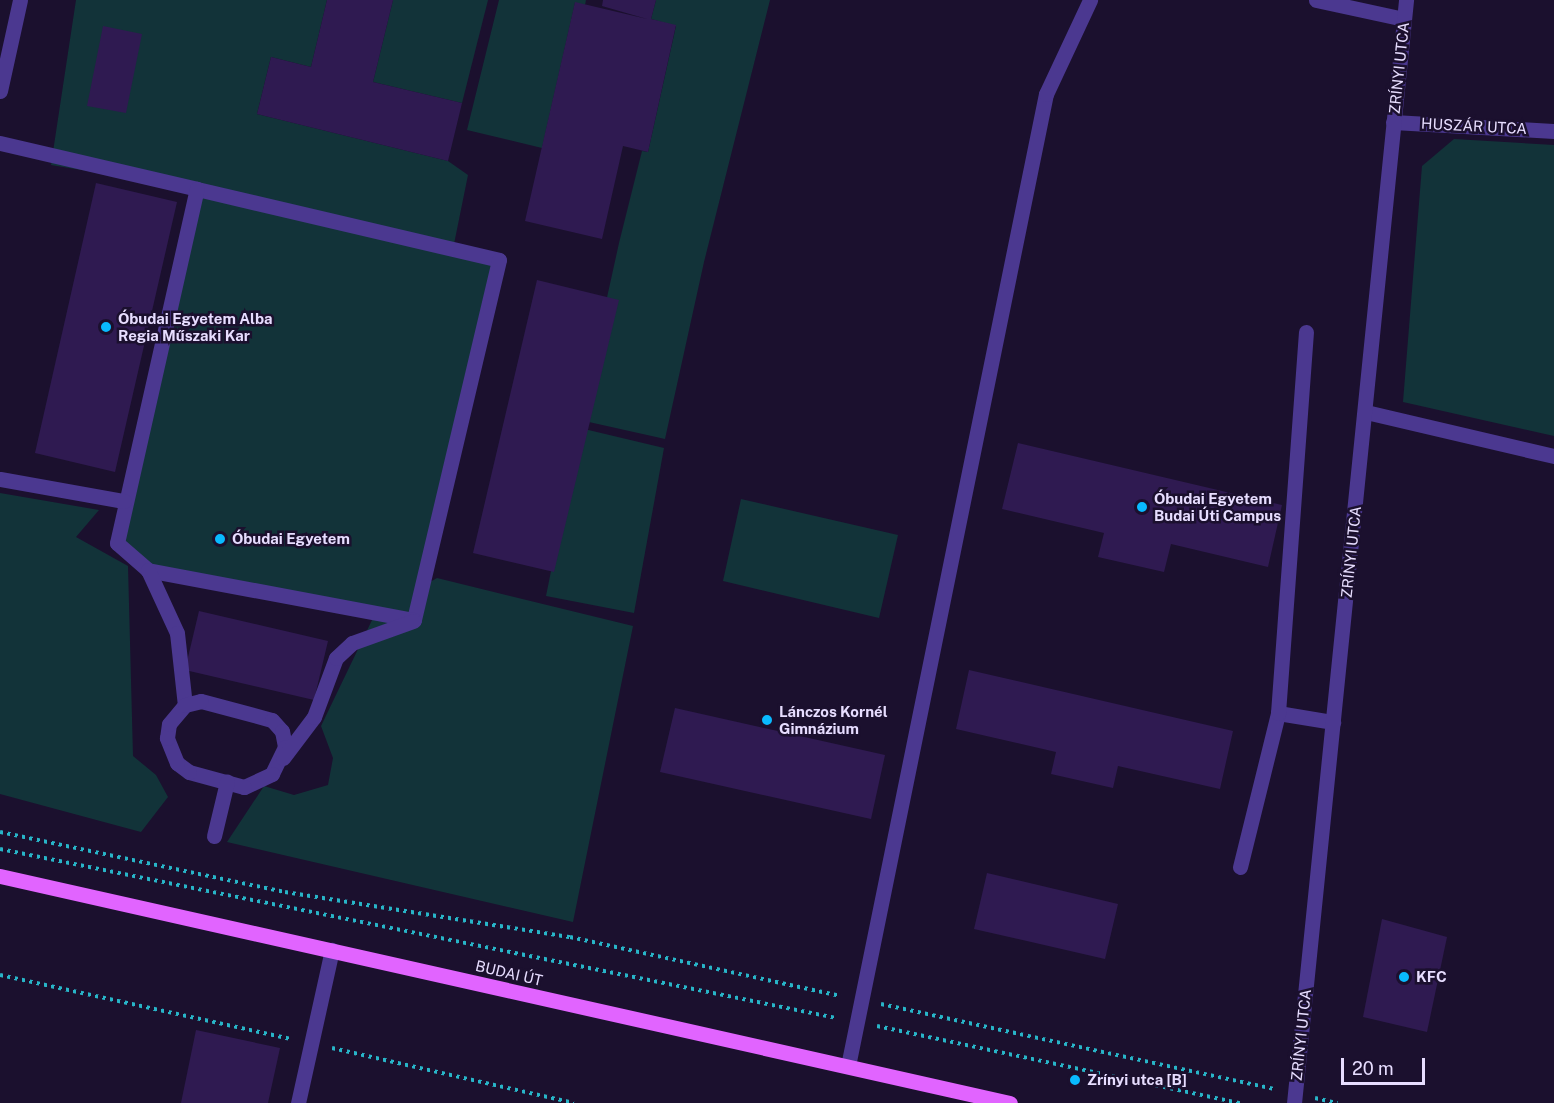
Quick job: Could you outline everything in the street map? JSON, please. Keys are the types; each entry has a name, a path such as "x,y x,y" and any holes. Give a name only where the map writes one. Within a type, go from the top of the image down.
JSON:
{"main road":[{"name":"BUDAI ÚT","path":"0,876 1010,1103"}],"street":[{"path":"0,91 20,0"},
{"path":"848,1066 1046,94 1090,0"},
{"path":"1316,0 1404,20"},
{"name":"ZRÍNYI UTCA","path":"1294,1098 1366,412 1406,0"},
{"name":"HUSZÁR UTCA","path":"1394,122 1554,130"},
{"path":"0,143 499,260 414,620"},
{"path":"186,705 177,633 148,570 117,543 124,501 197,189"},
{"path":"1240,867 1278,713 1306,332"},
{"path":"1366,412 1554,456"},
{"path":"0,479 124,501"},
{"path":"148,570 414,620"},
{"path":"281,760 285,747 282,731 272,720 201,701 186,705 169,724 168,738 177,763 189,772 244,787 259,782 272,774 314,717 336,658 352,643 414,620"},
{"path":"1278,713 1333,722"},
{"path":"214,836 226,782"},
{"path":"298,1103 332,951"}],"path":[{"path":"0,832 285,892 570,937 862,1000 1294,1098 1338,1103"},
{"path":"0,849 858,1022 1240,1103"},
{"path":"0,975 574,1103"}],"green space":[{"path":"76,0 327,0 311,67 271,57 257,114 448,161 468,175 453,249 499,260 423,586 437,578 633,626 573,922 227,842 264,786 294,795 328,785 333,758 321,726 373,618 148,570 117,543 197,189 51,165"},
{"path":"393,0 488,0 462,103 373,82"},
{"path":"499,0 586,0 585,5 575,3 542,148 467,130"},
{"path":"656,0 770,0 704,262 665,439 580,420 619,243 642,151 648,152 676,26 651,19"},
{"path":"1454,139 1554,145 1554,436 1403,402 1422,166"},
{"path":"580,428 664,448 634,613 546,596"},
{"path":"0,493 99,510 76,537 128,566 133,756 156,775 168,797 141,832 0,794"},
{"path":"741,499 898,535 879,618 723,581"}],"building":[{"path":"327,0 393,0 373,82 462,103 448,161 257,114 271,57 311,67"},
{"path":"603,0 656,0 651,19 676,25 648,152 623,146 602,239 525,221 575,2 647,19 602,6"},
{"path":"103,26 142,34 126,113 87,106"},
{"name":"Óbudai Egyetem Alba Regia Műszaki Kar","path":"96,183 177,202 115,472 35,453"},
{"path":"537,280 619,300 554,572 473,553"},
{"name":"Óbudai Egyetem Budai Úti Campus","path":"1018,443 1282,505 1268,567 1171,544 1164,572 1098,557 1104,533 1002,509"},
{"path":"199,611 328,641 314,700 185,670"},
{"path":"969,670 1233,731 1220,789 1118,766 1113,788 1051,774 1056,752 956,729"},
{"path":"675,708 885,755 871,819 660,772"},
{"path":"987,873 1118,904 1105,959 974,929"},
{"name":"KFC","path":"1382,919 1447,937 1427,1032 1363,1017"},
{"path":"196,1030 280,1048 268,1103 181,1103"}],"place":[{"name":"Óbudai Egyetem Alba Regia Műszaki Kar","path":"106,327"},
{"name":"Óbudai Egyetem Budai Úti Campus","path":"1142,507"},
{"name":"Óbudai Egyetem","path":"220,539"},
{"name":"Lánczos Kornél Gimnázium","path":"767,720"},
{"name":"KFC","path":"1404,977"},
{"name":"Zrínyi utca [B]","path":"1075,1080"}]}
